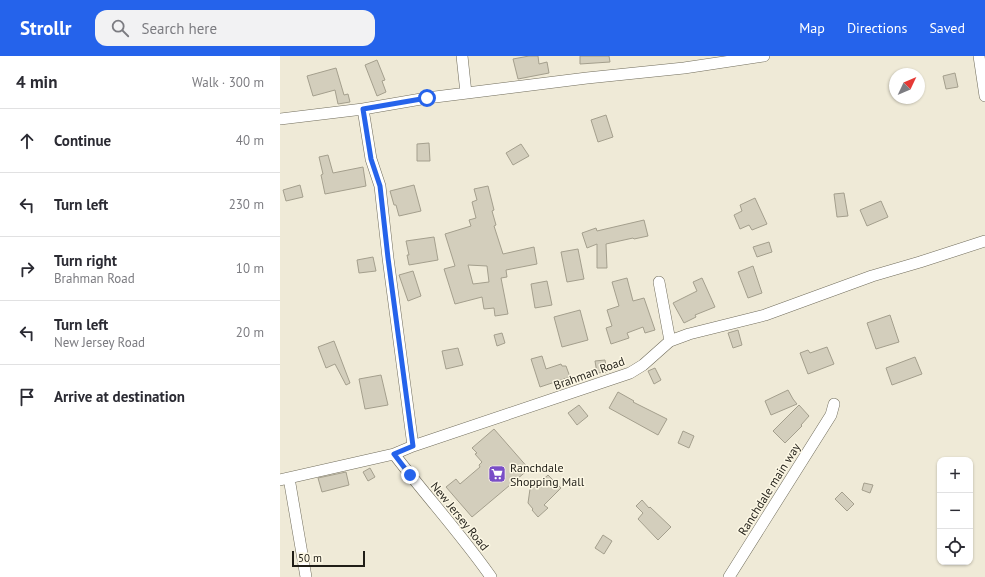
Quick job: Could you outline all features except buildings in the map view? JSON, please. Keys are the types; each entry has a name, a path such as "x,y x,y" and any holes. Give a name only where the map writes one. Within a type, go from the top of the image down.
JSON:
{"street":[{"path":"462,56 466,93"},
{"path":"280,119 363,109 427,98 587,78 684,68 764,56"},
{"path":"979,56 985,96"},
{"path":"363,109 371,159 380,186 413,446"},
{"name":"Brahman Road","path":"285,479 394,454 413,446 630,373 643,365 670,341 689,334 765,315 872,276 985,241"},
{"path":"659,282 670,341"},
{"name":"Ranchdale main way","path":"729,577 832,410"},
{"name":"New Jersey Road","path":"394,454 491,577"},
{"path":"285,479 306,577"}],"place":[{"name":"Ranchdale Shopping Mall","path":"497,474"}],"route":[{"path":"410,475 394,454 413,446 380,186 371,159 363,109 427,98"}]}
